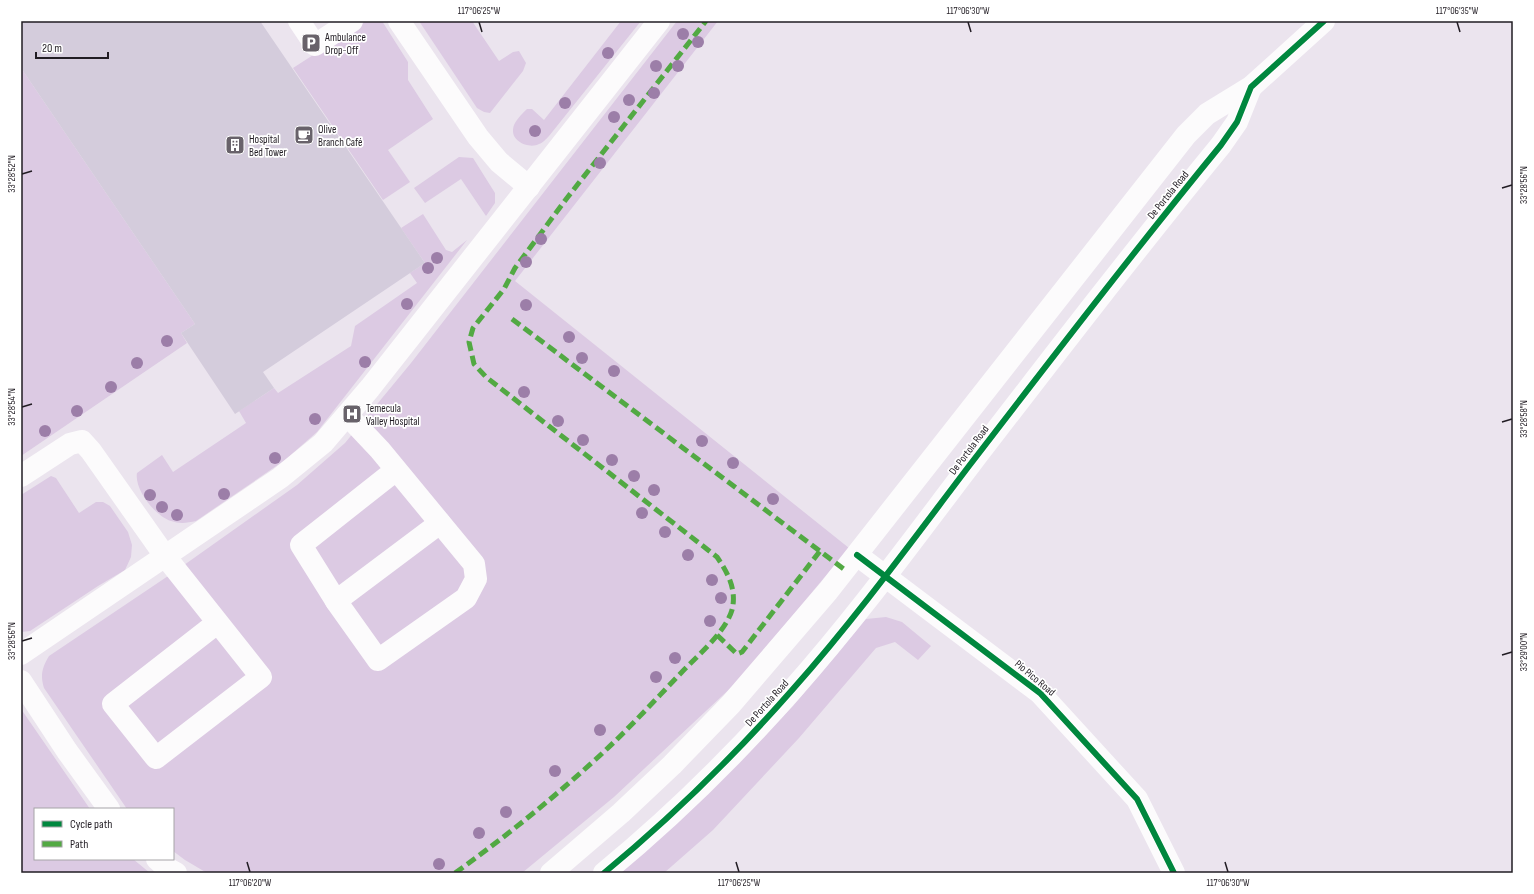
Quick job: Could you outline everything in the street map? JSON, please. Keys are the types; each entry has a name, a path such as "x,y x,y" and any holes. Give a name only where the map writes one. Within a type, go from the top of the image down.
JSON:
{"main road":[{"path":"299,21 315,45 352,21"},
{"path":"400,21 478,137 499,162 529,187"},
{"path":"21,654 280,478 323,443 375,382 659,21"},
{"name":"De Portola Road","path":"551,873 621,813 667,770 731,704 857,555 1186,135 1207,114 1251,87 1324,21"},
{"name":"De Portola Road","path":"604,873 638,845 689,798 794,688 885,576 1112,281 1222,145 1237,122 1251,87"},
{"path":"346,415 380,450 474,564 476,579 466,598 378,660 336,601 301,545 396,470"},
{"path":"21,476 70,444 82,441 91,451 165,556 261,677 156,758 113,704 217,623"},
{"path":"336,601 440,523"},
{"name":"Pio Pico Road","path":"857,555 1040,693 1137,799 1174,873"},
{"path":"21,681 67,751 108,808"},
{"path":"159,860 167,868 176,873"}],"shaded area":[{"path":"366,21 382,21 408,62 408,80 433,119 388,150 410,182 383,200 293,68"},
{"path":"419,21 472,21 499,61 513,52 519,51 526,63 523,71 490,113 484,112 477,108"},
{"path":"621,21 641,21 546,140 531,146 518,141 513,134 513,127 520,116 527,109 532,109 544,120"},
{"path":"677,21 718,21 515,281 849,548 737,682 614,797 522,873 207,873 174,852 174,808 126,808 44,688 42,679 43,668 49,656 177,570 297,485 345,443 411,363"},
{"path":"21,68 195,324 181,333 187,343 21,456"},
{"path":"459,157 473,158 495,193 495,203 486,216 461,179 425,203 414,188"},
{"path":"423,214 446,250 452,252 467,240 317,432 285,460 196,521 184,523 174,522 165,518 152,508 139,487 137,473 162,455 173,472 246,423 239,411 274,388 278,393 351,346 355,326 417,283 410,273 425,263 401,228"},
{"path":"51,476 56,478 79,513 96,502 103,502 110,506 128,532 132,545 131,557 125,570 30,631 21,632 21,495"},
{"path":"886,617 902,622 931,646 918,660 895,642 876,648 799,738 713,830 664,873 620,873 695,806 793,706 866,619"},
{"path":"21,709 89,808 34,808 34,860 134,860 150,873 21,873"}],"building":[{"path":"21,21 260,21 425,263 263,372 274,388 235,414 181,333 195,324 21,68"}],"marked path":[{"path":"455,873 527,818 607,749 710,644 723,627 732,610 732,589 725,569 717,557 486,377 474,364 469,342 473,328 504,289 515,268 567,198 706,21"},
{"path":"512,319 845,570"},
{"path":"717,635 737,654 742,652 820,551"}],"cycle path":[{"path":"604,873 678,808 749,738 839,635 1094,304 1221,145 1237,122 1251,87 1324,21"},
{"path":"857,555 1040,693 1137,799 1174,873"}],"place":[{"name":"Ambulance Drop-Off","path":"311,43"},
{"name":"Olive Branch Café","path":"304,135"},
{"name":"Hospital Bed Tower","path":"235,145"},
{"name":"Temecula Valley Hospital","path":"352,414"}]}
